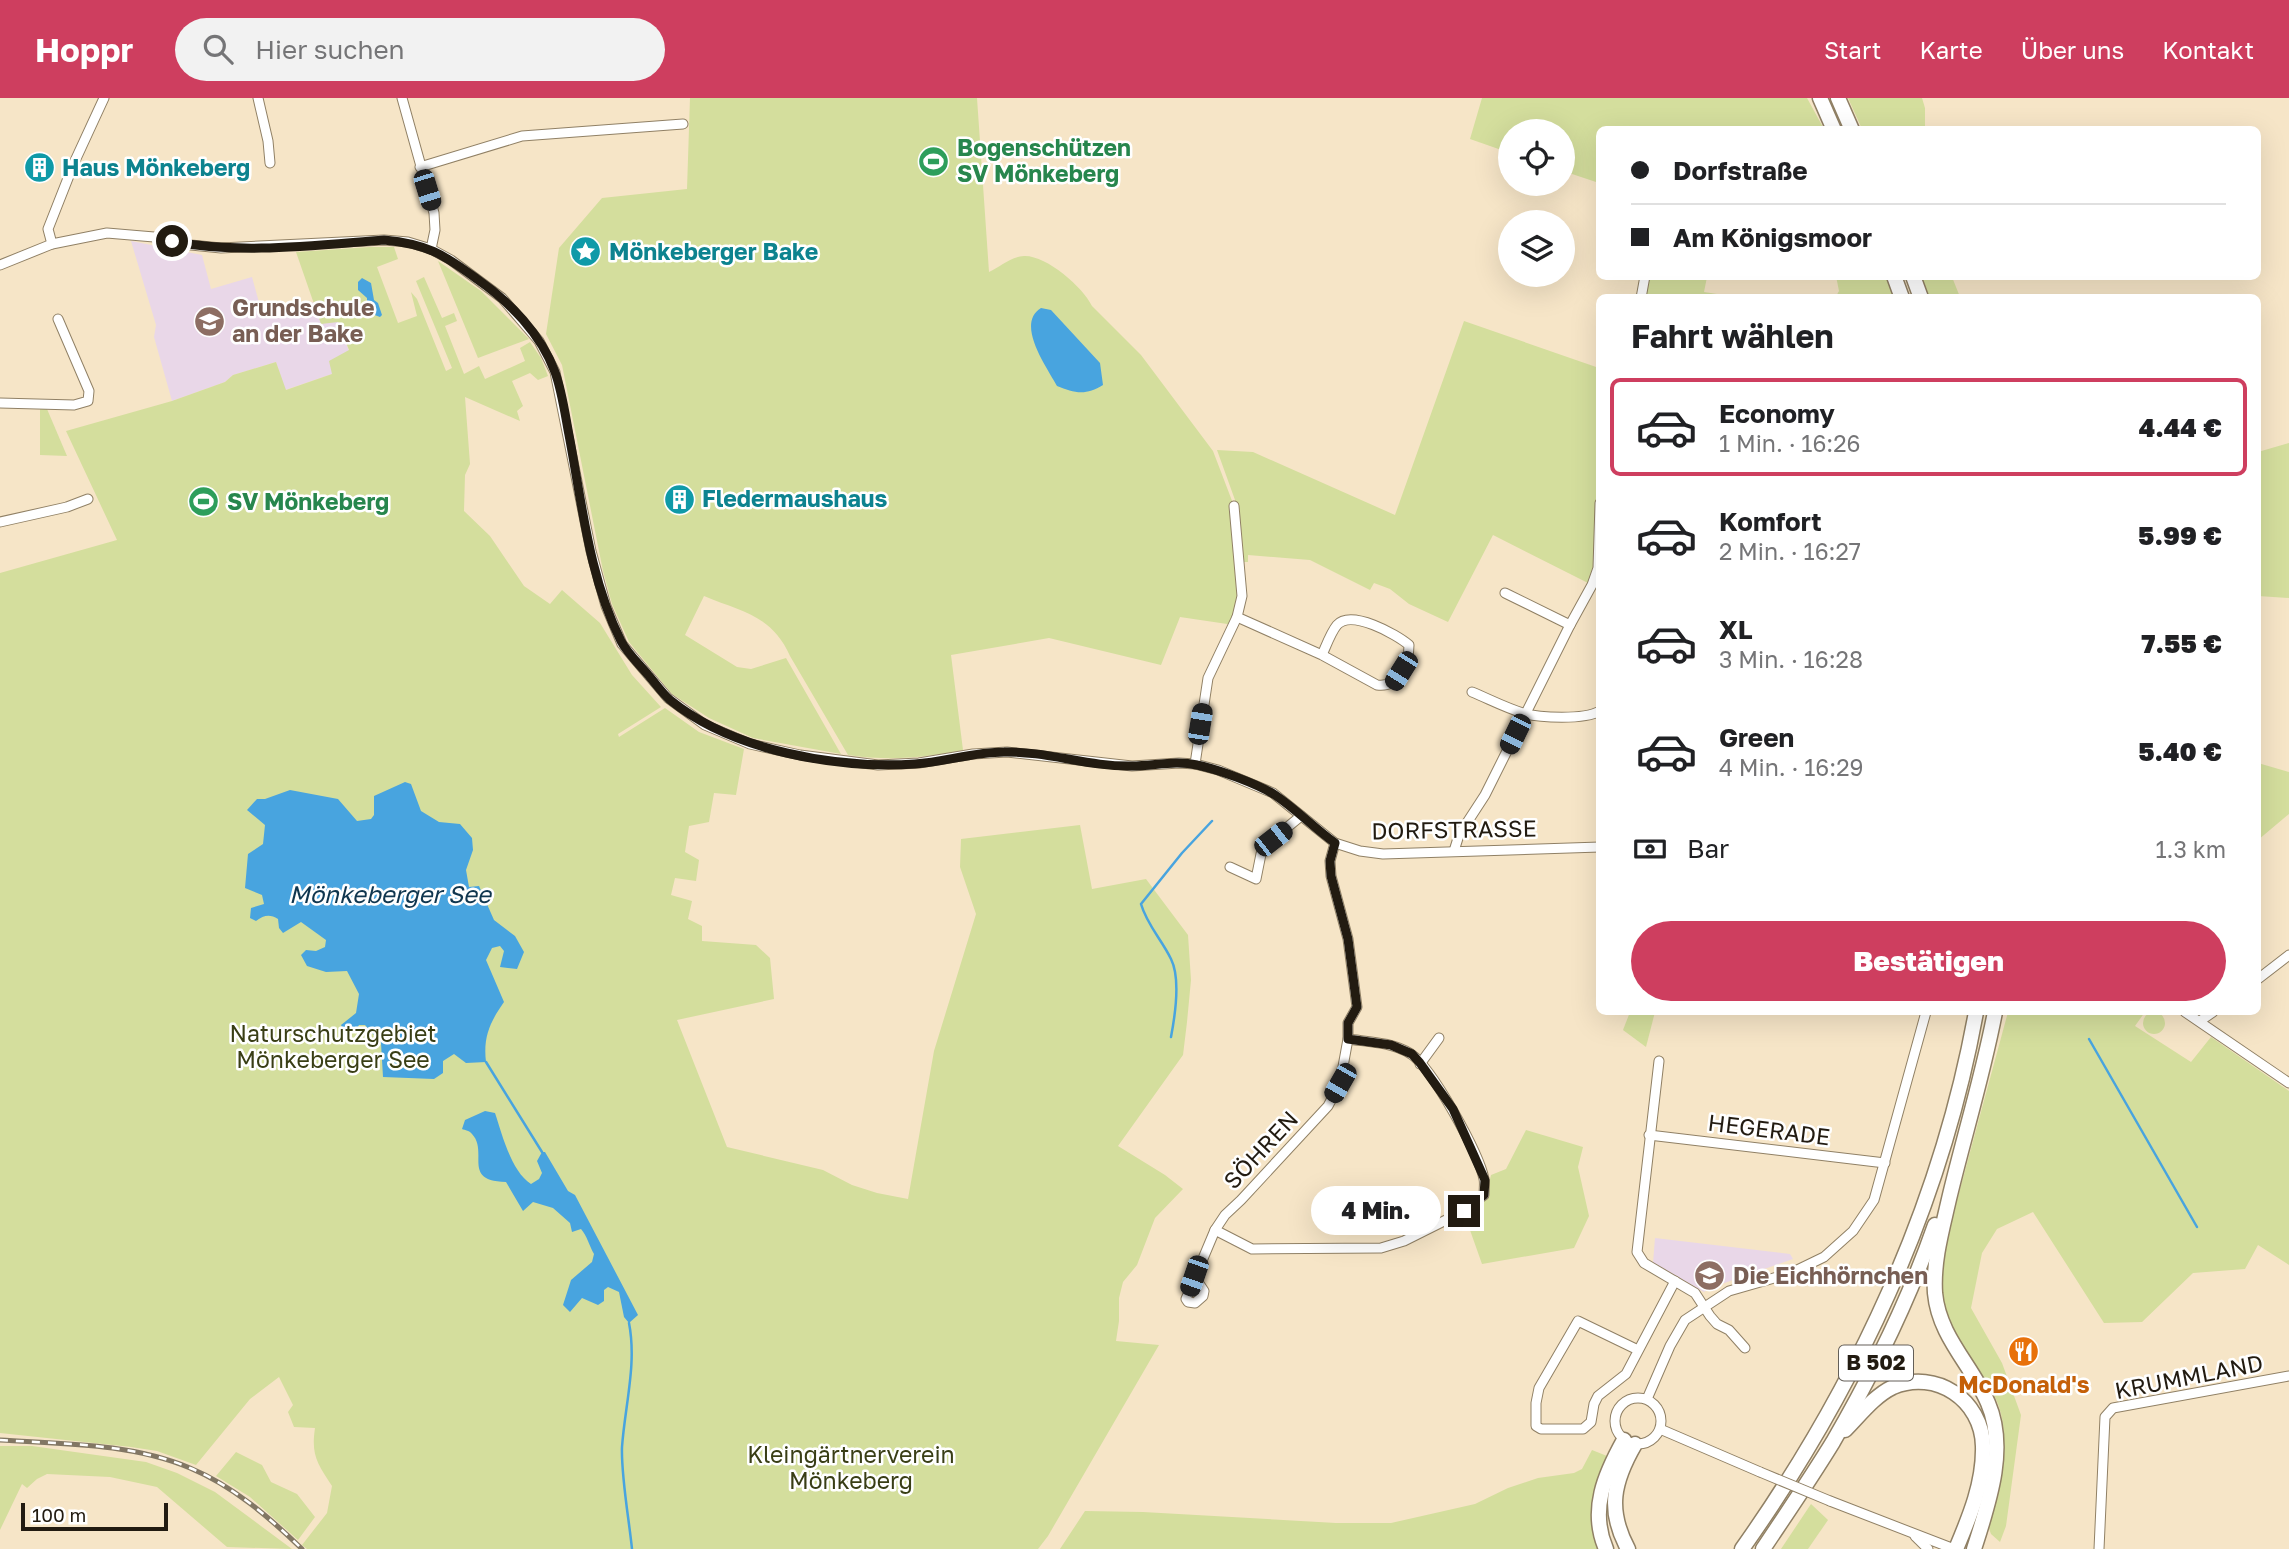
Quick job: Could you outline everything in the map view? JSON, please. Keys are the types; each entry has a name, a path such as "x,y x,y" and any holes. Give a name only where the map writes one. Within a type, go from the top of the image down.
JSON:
{"highway":[{"path":"1820,98 1832,126"},
{"path":"1839,98 1850,126"},
{"name":"B 502","path":"1742,1549 1815,1436 1848,1378 1893,1285 1943,1149 1975,1015"},
{"name":"B 502","path":"1763,1549 1832,1443 1868,1378 1909,1293 1958,1161 1993,1015"},
{"path":"1958,1161 1937,1251 1936,1294 1940,1319 1951,1344 1988,1402 1996,1428 1994,1468 1974,1549"},
{"path":"1832,1443 1870,1405 1892,1388 1917,1381 1935,1383 1957,1393 1972,1410 1983,1445 1975,1500 1955,1549"},
{"path":"1606,1549 1601,1538 1598,1510 1600,1499 1610,1466 1630,1442"},
{"path":"1628,1549 1618,1530 1614,1508 1615,1489 1630,1442"},
{"path":"1733,1549 1752,1534"}],"street":[{"path":"52,244 48,229 104,98"},
{"path":"258,98 270,163"},
{"path":"402,98 434,214 435,230 431,249"},
{"path":"420,167 522,136 683,124"},
{"name":"DORFSTRASSE","path":"0,265 52,244 107,233 221,248 384,240 408,242 431,249 451,260 502,298 539,341 555,372 593,561 606,606 622,644 668,698 705,725 750,744 800,755 878,765 919,764 1007,751 1132,766 1195,764 1218,770 1273,793 1335,843 1360,851 1383,854 1596,847"},
{"path":"0,403 74,405 88,401 89,391 58,318"},
{"path":"0,522 67,507 88,499"},
{"path":"1195,764 1208,678 1237,617 1242,596 1234,506"},
{"path":"1454,851 1458,835 1485,796 1596,574"},
{"path":"1505,593 1570,625"},
{"path":"1237,617 1322,655 1377,685 1394,683 1409,659 1409,645 1399,637 1357,619 1347,618 1338,624 1322,655"},
{"path":"1472,692 1525,714 1574,717 1596,713"},
{"path":"1230,867 1256,878 1261,854 1273,839 1301,816"},
{"name":"SÖHREN","path":"1194,1276 1215,1230 1225,1215 1328,1106 1340,1083 1348,1039 1348,1023 1357,1007 1348,939 1331,876 1330,861 1335,843"},
{"path":"2261,977 2289,955"},
{"path":"1647,1399 1670,1346 1685,1320 1729,1291 1791,1273 1824,1257 1853,1231 1874,1200 1925,1015"},
{"path":"2190,1015 2289,1083"},
{"path":"2200,1021 2209,1015"},
{"path":"1420,1063 1439,1038"},
{"path":"1215,1230 1252,1249 1381,1248 1404,1241 1464,1211 1484,1195 1485,1180 1453,1109 1420,1063 1412,1054 1391,1045 1348,1039"},
{"path":"1659,1061 1637,1252 1644,1263 1695,1293 1717,1324 1729,1330 1745,1348"},
{"name":"HEGERADE","path":"1649,1135 1885,1163"},
{"path":"1638,1350 1578,1321 1539,1388 1536,1426 1541,1429 1583,1429 1591,1422 1598,1396 1626,1374 1675,1282"},
{"name":"KRUMMLAND","path":"2099,1549 2105,1417 2113,1408 2289,1376"},
{"path":"1647,1399 1660,1412 1660,1429 1650,1441 1630,1442 1617,1431 1614,1420 1617,1409 1625,1401 1647,1399"},
{"path":"1660,1429 1830,1501 1955,1549"},
{"path":"1913,1534 1927,1549"}],"shaded area":[{"name":"Grundschule an der Bake","path":"131,241 202,255 211,289 252,277 263,317 314,302 338,321 349,351 332,374 285,390 276,362 233,375 225,382 172,401 154,337 156,325"},
{"name":"Die Eichhörnchen","path":"1655,1238 1790,1254 1793,1259 1704,1292 1653,1263"}],"green space":[{"path":"690,98 977,98 989,272 1010,260 1024,256 1053,266 1081,290 1092,306 1141,355 1213,451 1234,506 1242,596 1234,625 1180,617 1161,665 1049,638 951,655 963,750 920,757 878,758 848,755 783,642 765,623 704,596 685,635 737,667 751,669 786,658 841,754 753,738 709,718 672,694 629,642 612,604 562,365 546,334 559,248 602,198 687,189"},
{"path":"1482,98 1807,98 1822,126 1596,126 1596,182 1575,175 1575,119 1498,119 1498,149 1470,139"},
{"path":"1848,98 1922,98 1925,126 1861,126"},
{"name":"Naturschutzgebiet Mönkeberger See","path":"394,247 398,259 377,267 398,323 417,316 411,292 417,299 446,371 452,368 416,281 424,277 442,318 454,313 457,321 445,326 464,374 479,366 485,379 525,361 520,348 530,342 541,358 548,376 538,380 530,373 512,381 523,406 517,411 520,421 465,397 470,464 465,475 464,511 490,536 524,586 550,604 562,590 600,623 632,675 661,707 618,734 619,737 665,708 699,732 744,749 736,795 714,793 709,822 689,826 685,852 699,860 696,881 675,878 671,895 692,901 688,919 702,926 702,941 756,945 770,958 774,999 677,1020 727,1147 823,1170 852,1185 908,1199 934,1051 976,914 960,867 961,839 1080,825 1092,889 1146,879 1188,935 1191,980 1183,1055 1118,1146 1183,1189 1155,1218 1137,1265 1123,1282 1119,1298 1116,1341 1159,1345 1038,1549 307,1549 302,1545 327,1513 332,1486 316,1458 315,1428 294,1427 288,1412 293,1405 279,1377 250,1399 196,1465 157,1451 0,1433 0,573 117,540 66,431 172,401 225,382 233,375 276,362 286,390 332,374 329,361 349,350 338,322 321,324 296,252"},
{"path":"438,261 481,291 529,339 478,358"},
{"path":"1639,280 1706,280 1704,292 1717,294 1637,294"},
{"path":"1837,280 1890,280 1895,294 1837,294"},
{"path":"1922,280 1953,280 1959,294 1928,294"},
{"path":"1464,321 1596,367 1596,547 1590,584 1493,535 1448,622 1409,604 1390,589 1374,583 1370,590 1310,560 1248,555 1248,562 1240,562 1235,500 1217,450 1253,452 1395,515"},
{"path":"40,409 47,409 67,456 40,455"},
{"path":"2289,443 2289,598 2261,596 2261,451"},
{"path":"2261,764 2289,772 2289,814 2261,837"},
{"path":"1629,1015 1654,1015 1646,1047 1623,1030"},
{"path":"2007,1015 2143,1015 2135,1026 2191,1062 2211,1037 2289,1091 2289,1265 2258,1245 2245,1269 2193,1273 2142,1322 2104,1323 2033,1212 1997,1229 1982,1253 1971,1308 2002,1363 2021,1415 2006,1526 2000,1542 1991,1534 1988,1526 2003,1456 2001,1414 1990,1388 1957,1342 1945,1316 1941,1284 1943,1252"},
{"path":"2146,1015 2162,1015 2162,1031 2154,1034 2146,1031 2143,1023"},
{"path":"1526,1130 1583,1147 1578,1167 1589,1216 1574,1248 1482,1264 1465,1216 1485,1200 1491,1175 1506,1169"},
{"path":"0,1446 32,1446 146,1462 177,1473 215,1492 292,1549 227,1547 157,1487 110,1477 47,1474 27,1488 22,1484 0,1530"},
{"path":"1592,1450 1612,1458 1601,1549 1060,1549 1085,1511 1336,1523 1391,1523 1475,1504 1508,1488 1538,1478 1574,1473 1582,1469"},
{"path":"236,1452 262,1465 271,1482 297,1494 315,1517 298,1540 250,1497 216,1476"},
{"path":"1811,1504 1828,1520 1808,1549 1781,1549"}],"water":[{"path":"362,278 371,283 374,300 378,303 382,315 380,317 372,314 367,298 358,290 358,282"},
{"path":"1041,308 1051,310 1100,363 1103,385 1091,391 1080,392 1057,386 1032,335 1034,315"},
{"name":"Mönkeberger See","path":"405,782 411,784 421,811 439,822 460,824 472,838 473,850 466,870 469,887 479,886 494,920 515,936 524,952 517,969 500,967 504,951 500,946 492,948 486,960 504,1002 489,1030 486,1062 466,1063 454,1054 443,1061 443,1073 434,1079 383,1077 381,1043 365,1025 359,1025 354,1033 345,1033 341,1025 356,1013 359,994 347,971 326,972 307,966 301,955 306,950 316,951 325,947 326,940 301,922 283,933 275,917 262,917 256,921 250,918 251,908 264,904 262,895 245,888 248,854 263,844 265,825 247,810 257,799 265,799 290,790 338,799 357,821 371,819 374,815 374,796"},
{"path":"485,1111 495,1113 508,1152 524,1178 531,1184 539,1179 542,1173 537,1161 542,1152 545,1152 568,1191 575,1195 638,1315 629,1323 624,1317 619,1292 608,1287 604,1290 604,1301 598,1305 582,1298 570,1312 563,1305 571,1280 592,1262 594,1254 581,1229 572,1232 570,1223 553,1208 533,1202 523,1211 506,1182 484,1177 478,1164 476,1141 471,1133 462,1129 465,1120"}],"waterway":[{"path":"1171,1037 1176,998 1174,967 1141,904 1212,821"},
{"path":"2089,1039 2197,1227"},
{"path":"486,1062 542,1152"},
{"path":"629,1323 632,1354 622,1458 632,1549"}],"railway":[{"path":"0,1440 121,1449 190,1468 236,1493 302,1549"}],"place":[{"name":"Bogenschützen SV Mönkeberg","path":"934,161"},
{"name":"Haus Mönkeberg","path":"39,168"},
{"name":"Mönkeberger Bake","path":"586,252"},
{"name":"Grundschule an der Bake","path":"209,321"},
{"name":"Fledermaushaus","path":"679,499"},
{"name":"SV Mönkeberg","path":"204,502"},
{"name":"Die Eichhörnchen","path":"1710,1276"},
{"name":"McDonald's","path":"2024,1351"}],"route":[{"path":"172,241 201,247 237,248 384,240 408,242 431,249 451,260 502,298 533,331 555,372 591,551 606,606 622,644 668,698 705,725 750,744 800,755 878,765 919,764 1007,751 1132,766 1195,764 1218,770 1273,793 1335,843 1330,861 1331,876 1348,939 1357,1007 1348,1023 1348,1039 1391,1045 1412,1054 1453,1109 1485,1180 1484,1195 1464,1211"}],"park label":[{"name":"Kleingärtnerverein Mönkeberg","path":"851,1468"}]}
